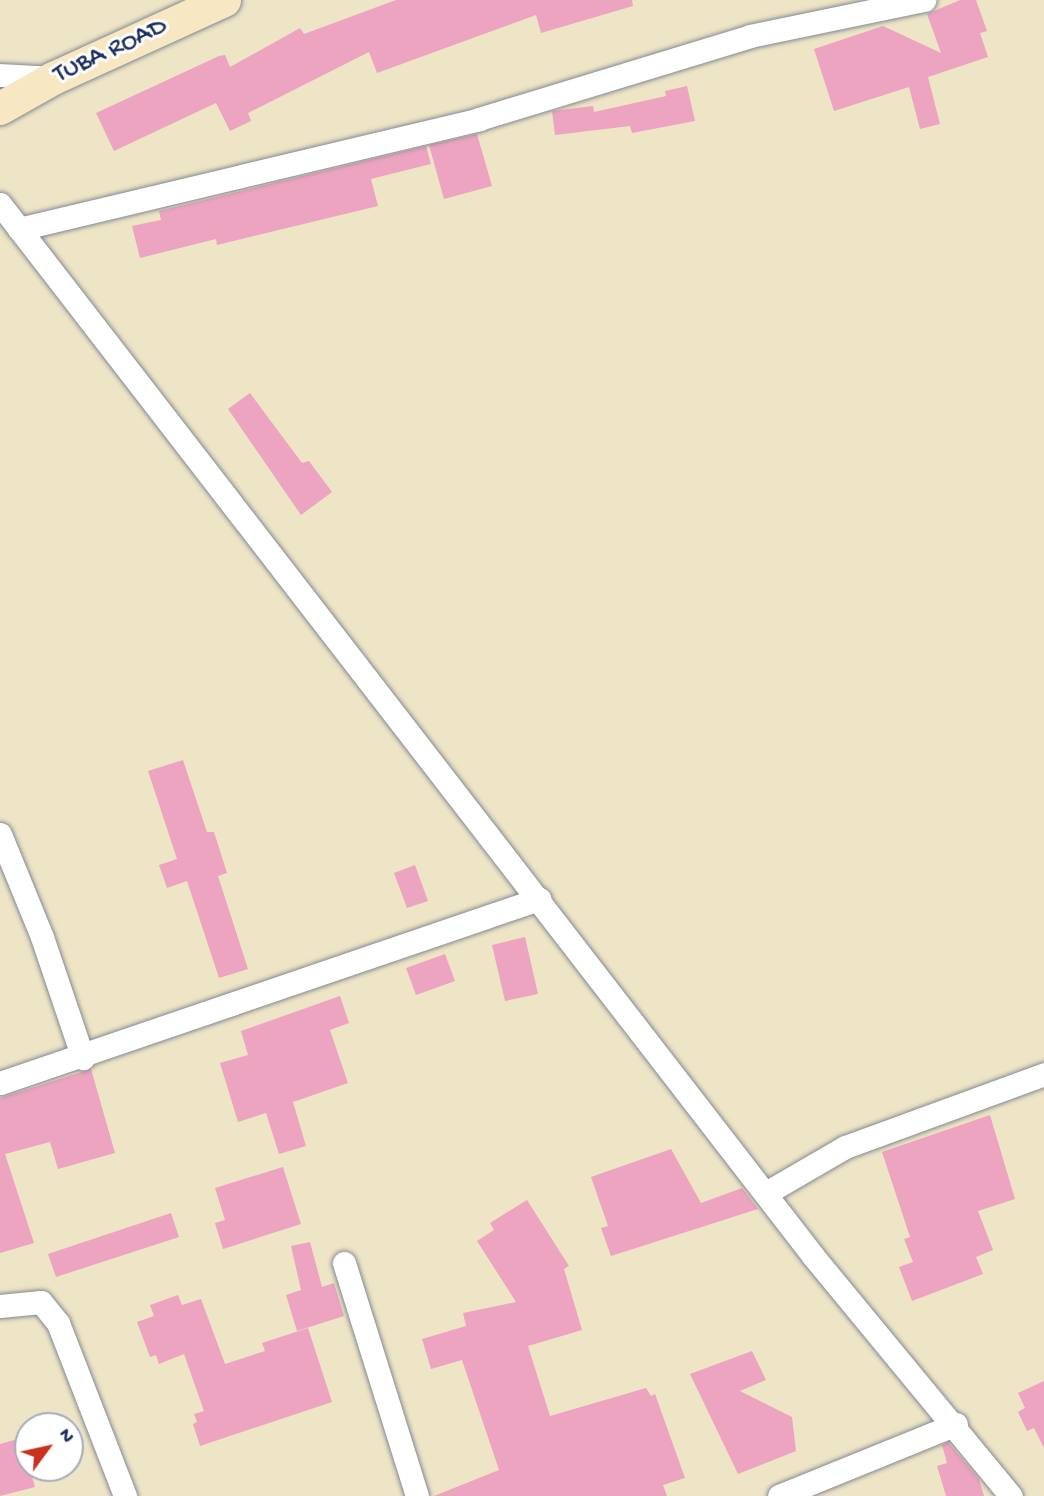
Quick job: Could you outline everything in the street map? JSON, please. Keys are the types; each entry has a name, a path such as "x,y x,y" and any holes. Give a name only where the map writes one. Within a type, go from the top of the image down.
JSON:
{"street":[{"name":"TUBA ROAD","path":"0,107 53,78 224,0"},
{"path":"19,229 479,119 750,36 924,0"},
{"path":"0,75 53,78"},
{"path":"0,204 766,1193 956,1424 1011,1496"},
{"path":"0,834 42,937 83,1058"},
{"path":"0,1083 83,1058 539,899"},
{"path":"766,1193 845,1147 1044,1074"},
{"path":"344,1263 417,1496"},
{"path":"0,1306 41,1301 58,1323 125,1496"},
{"path":"779,1496 956,1424"}],"building":[{"path":"396,0 632,0 633,6 541,33 536,15 377,73 369,52 248,113 251,121 230,131 216,103 114,151 96,113 219,56 225,55 230,67 300,28 304,34"},
{"path":"960,0 976,0 987,31 980,33 988,57 928,77 940,124 920,129 909,87 834,111 814,49 883,26 941,53 927,14"},
{"path":"687,86 695,121 632,133 630,126 555,135 552,111 593,106 594,112 666,96 665,91"},
{"path":"477,134 492,186 444,199 429,145"},
{"path":"426,146 431,164 371,179 378,206 217,245 216,239 140,258 132,226 161,220 159,211"},
{"path":"250,393 302,463 309,461 332,492 301,515 228,409"},
{"path":"183,760 207,832 214,832 227,873 218,876 248,969 219,978 187,881 167,888 159,865 177,859 148,771"},
{"path":"415,865 428,901 407,908 394,873"},
{"path":"525,937 538,994 505,1001 492,945"},
{"path":"445,954 455,981 416,995 406,968"},
{"path":"340,996 349,1023 330,1030 348,1083 293,1102 306,1146 279,1154 266,1113 238,1122 220,1063 248,1055 241,1031"},
{"path":"91,1069 115,1153 58,1169 50,1142 5,1154 34,1243 0,1253 0,1098"},
{"path":"990,1115 1015,1199 978,1211 993,1250 976,1257 983,1274 912,1301 899,1267 913,1262 904,1239 910,1237 882,1152"},
{"path":"671,1149 701,1203 742,1188 758,1209 611,1256 601,1228 608,1226 591,1177"},
{"path":"283,1167 301,1224 223,1249 215,1223 225,1220 215,1188"},
{"path":"527,1200 569,1266 564,1269 582,1330 528,1346 550,1416 646,1388 651,1396 655,1394 685,1478 663,1485 667,1496 434,1496 499,1470 462,1360 431,1369 422,1339 466,1326 463,1313 516,1302 477,1241 494,1230 490,1223"},
{"path":"171,1213 179,1237 56,1277 48,1254"},
{"path":"310,1242 322,1287 334,1283 344,1316 297,1331 286,1295 301,1290 291,1246"},
{"path":"178,1295 182,1305 201,1299 225,1364 265,1351 262,1343 308,1328 332,1402 200,1446 193,1424 197,1422 194,1414 204,1411 184,1354 159,1364 156,1355 150,1357 137,1322 154,1316 150,1305"},
{"path":"752,1351 766,1380 740,1391 792,1417 796,1451 738,1474 690,1374"},
{"path":"1044,1381 1044,1448 1034,1428 1027,1431 1018,1412 1025,1408 1018,1393"},
{"path":"14,1440 14,1482 34,1482 35,1487 0,1496 0,1444"},
{"path":"948,1442 979,1479 984,1496 946,1496 937,1466 947,1463 942,1445"}]}
